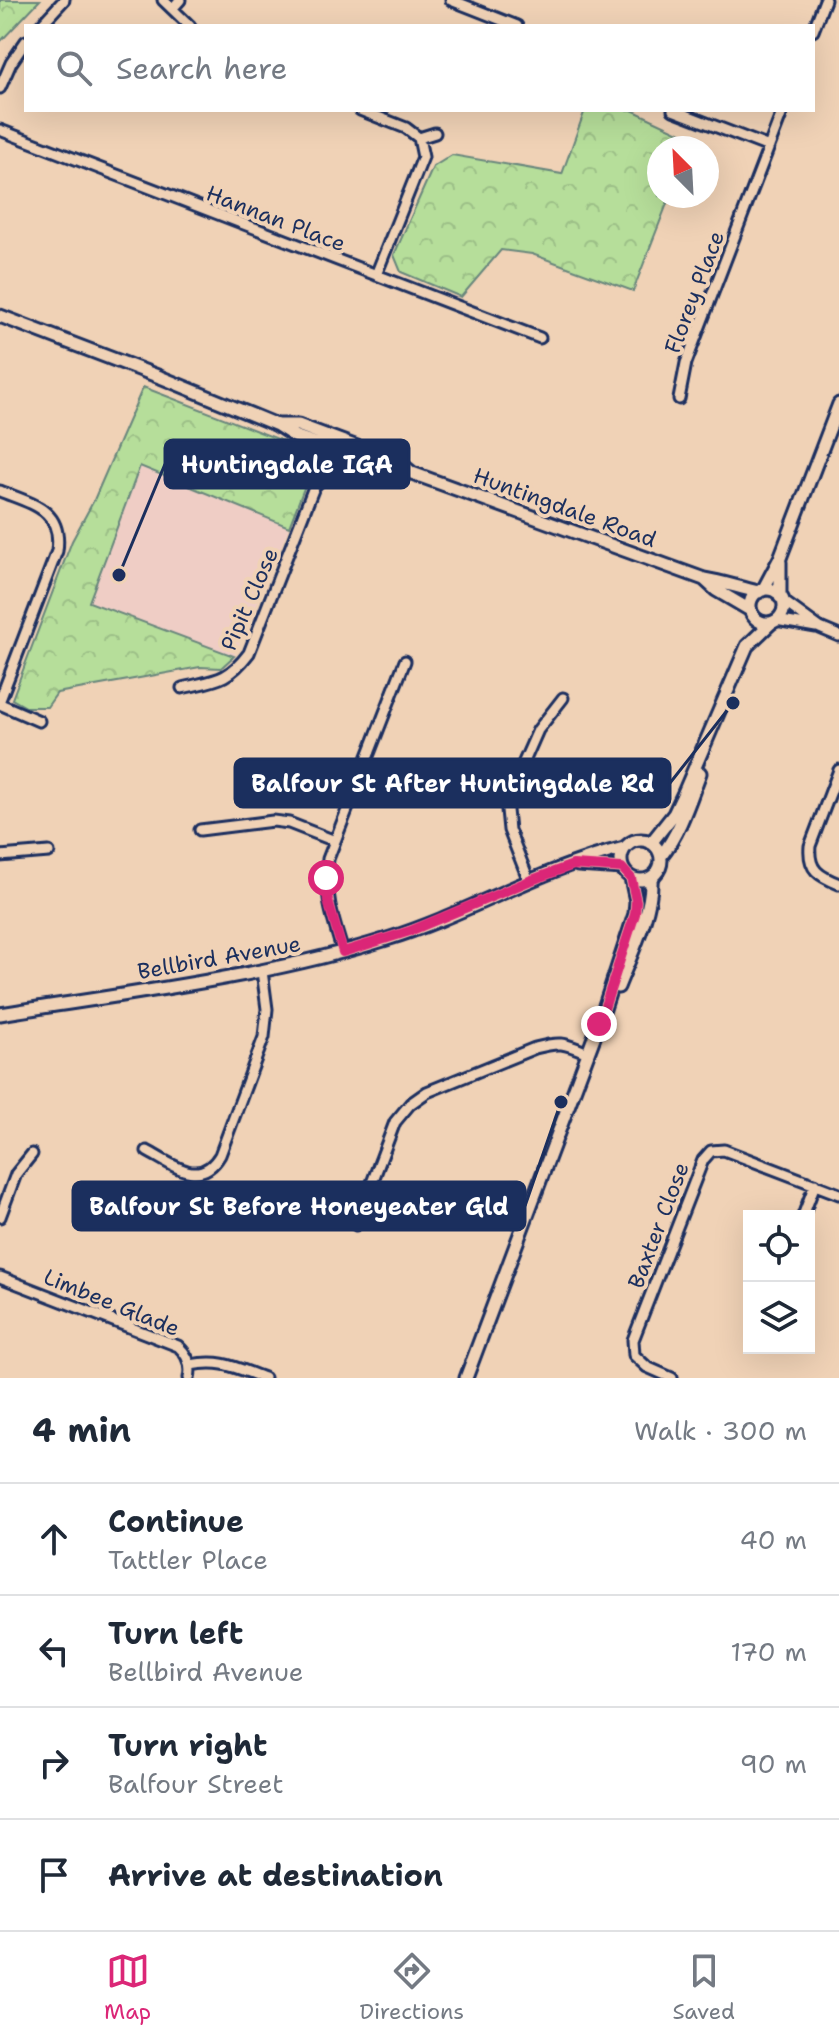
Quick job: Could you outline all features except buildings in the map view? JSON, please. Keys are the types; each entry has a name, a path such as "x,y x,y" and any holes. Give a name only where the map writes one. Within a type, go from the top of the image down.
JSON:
{"street":[{"path":"42,24 64,0"},
{"path":"163,0 188,24"},
{"path":"172,9 180,0"},
{"path":"451,0 512,24"},
{"path":"815,26 825,0"},
{"path":"0,88 24,44"},
{"path":"365,112 406,128 419,138 423,157 376,275"},
{"path":"678,112 769,147"},
{"name":"Florey Place","path":"679,399 686,363 782,112"},
{"name":"Hannan Place","path":"0,130 540,338"},
{"path":"419,138 435,133"},
{"name":"Huntingdale Road","path":"1,317 160,377 277,425 294,436 323,440 398,472 412,473 704,579 761,591"},
{"path":"651,843 674,814 715,723 747,646 751,601 761,591 780,558 839,404"},
{"name":"Pipit Close","path":"314,487 314,472 323,440"},
{"name":"Pipit Close","path":"182,688 224,677 236,669 249,653 314,487 324,476 336,445"},
{"path":"0,491 37,506 52,517 59,534 57,551 0,702 39,721"},
{"path":"747,646 782,612 780,558"},
{"name":"Huntingdale Road","path":"704,579 751,612"},
{"path":"761,591 773,591 820,628 839,636"},
{"path":"751,612 759,621 820,628"},
{"path":"343,952 328,901 328,859 405,661"},
{"path":"529,881 509,830 507,810 512,789 538,730 563,698"},
{"path":"631,878 651,878 659,868 661,856 683,819 715,723"},
{"path":"839,770 809,856 818,875 839,884"},
{"path":"200,830 273,821 289,823 335,841"},
{"path":"466,1378 599,1024 635,914 636,901 631,878 622,868 620,858 624,848 634,841 651,843 661,856"},
{"name":"Bellbird Avenue","path":"0,1014 262,971 343,952 410,931 592,856 624,848"},
{"path":"0,856 49,852"},
{"name":"Bellbird Avenue","path":"573,865 622,868"},
{"path":"599,1024 617,989 648,910 651,878"},
{"path":"147,1151 195,1173 205,1172 214,1165 264,1037 267,1009 262,971"},
{"path":"356,1225 395,1122 410,1104 427,1092 535,1048 565,1043 588,1053"},
{"name":"Baxter Close","path":"672,1378 647,1367 634,1355 633,1340 703,1160 711,1151 724,1150 839,1194"},
{"path":"0,1217 16,1174 32,1154"},
{"path":"805,1210 815,1184"},
{"name":"Limbee Glade","path":"0,1277 170,1342 183,1351 190,1365 189,1378"},
{"path":"190,1365 223,1362 264,1378"}],"shaded area":[{"path":"141,465 289,527 234,656 89,602"}],"green space":[{"path":"0,0 40,0 0,42"},
{"path":"584,112 636,112 688,136 647,136 647,208 665,208 633,291 532,254 501,250 461,297 401,272 394,255 433,167 452,155 562,174"},
{"path":"143,387 309,451 311,470 289,527 140,466 89,602 234,656 221,668 200,667 57,693 47,707 26,707 12,699 72,541 94,500"}],"place":[{"name":"Huntingdale IGA","path":"119,575"},
{"name":"Balfour St After Huntingdale Rd","path":"733,703"},
{"name":"Balfour St Before Honeyeater Gld","path":"561,1102"}],"route":[{"path":"326,878 328,901 343,952 410,931 573,865 622,868 631,878 636,901 635,914 599,1024"}]}
